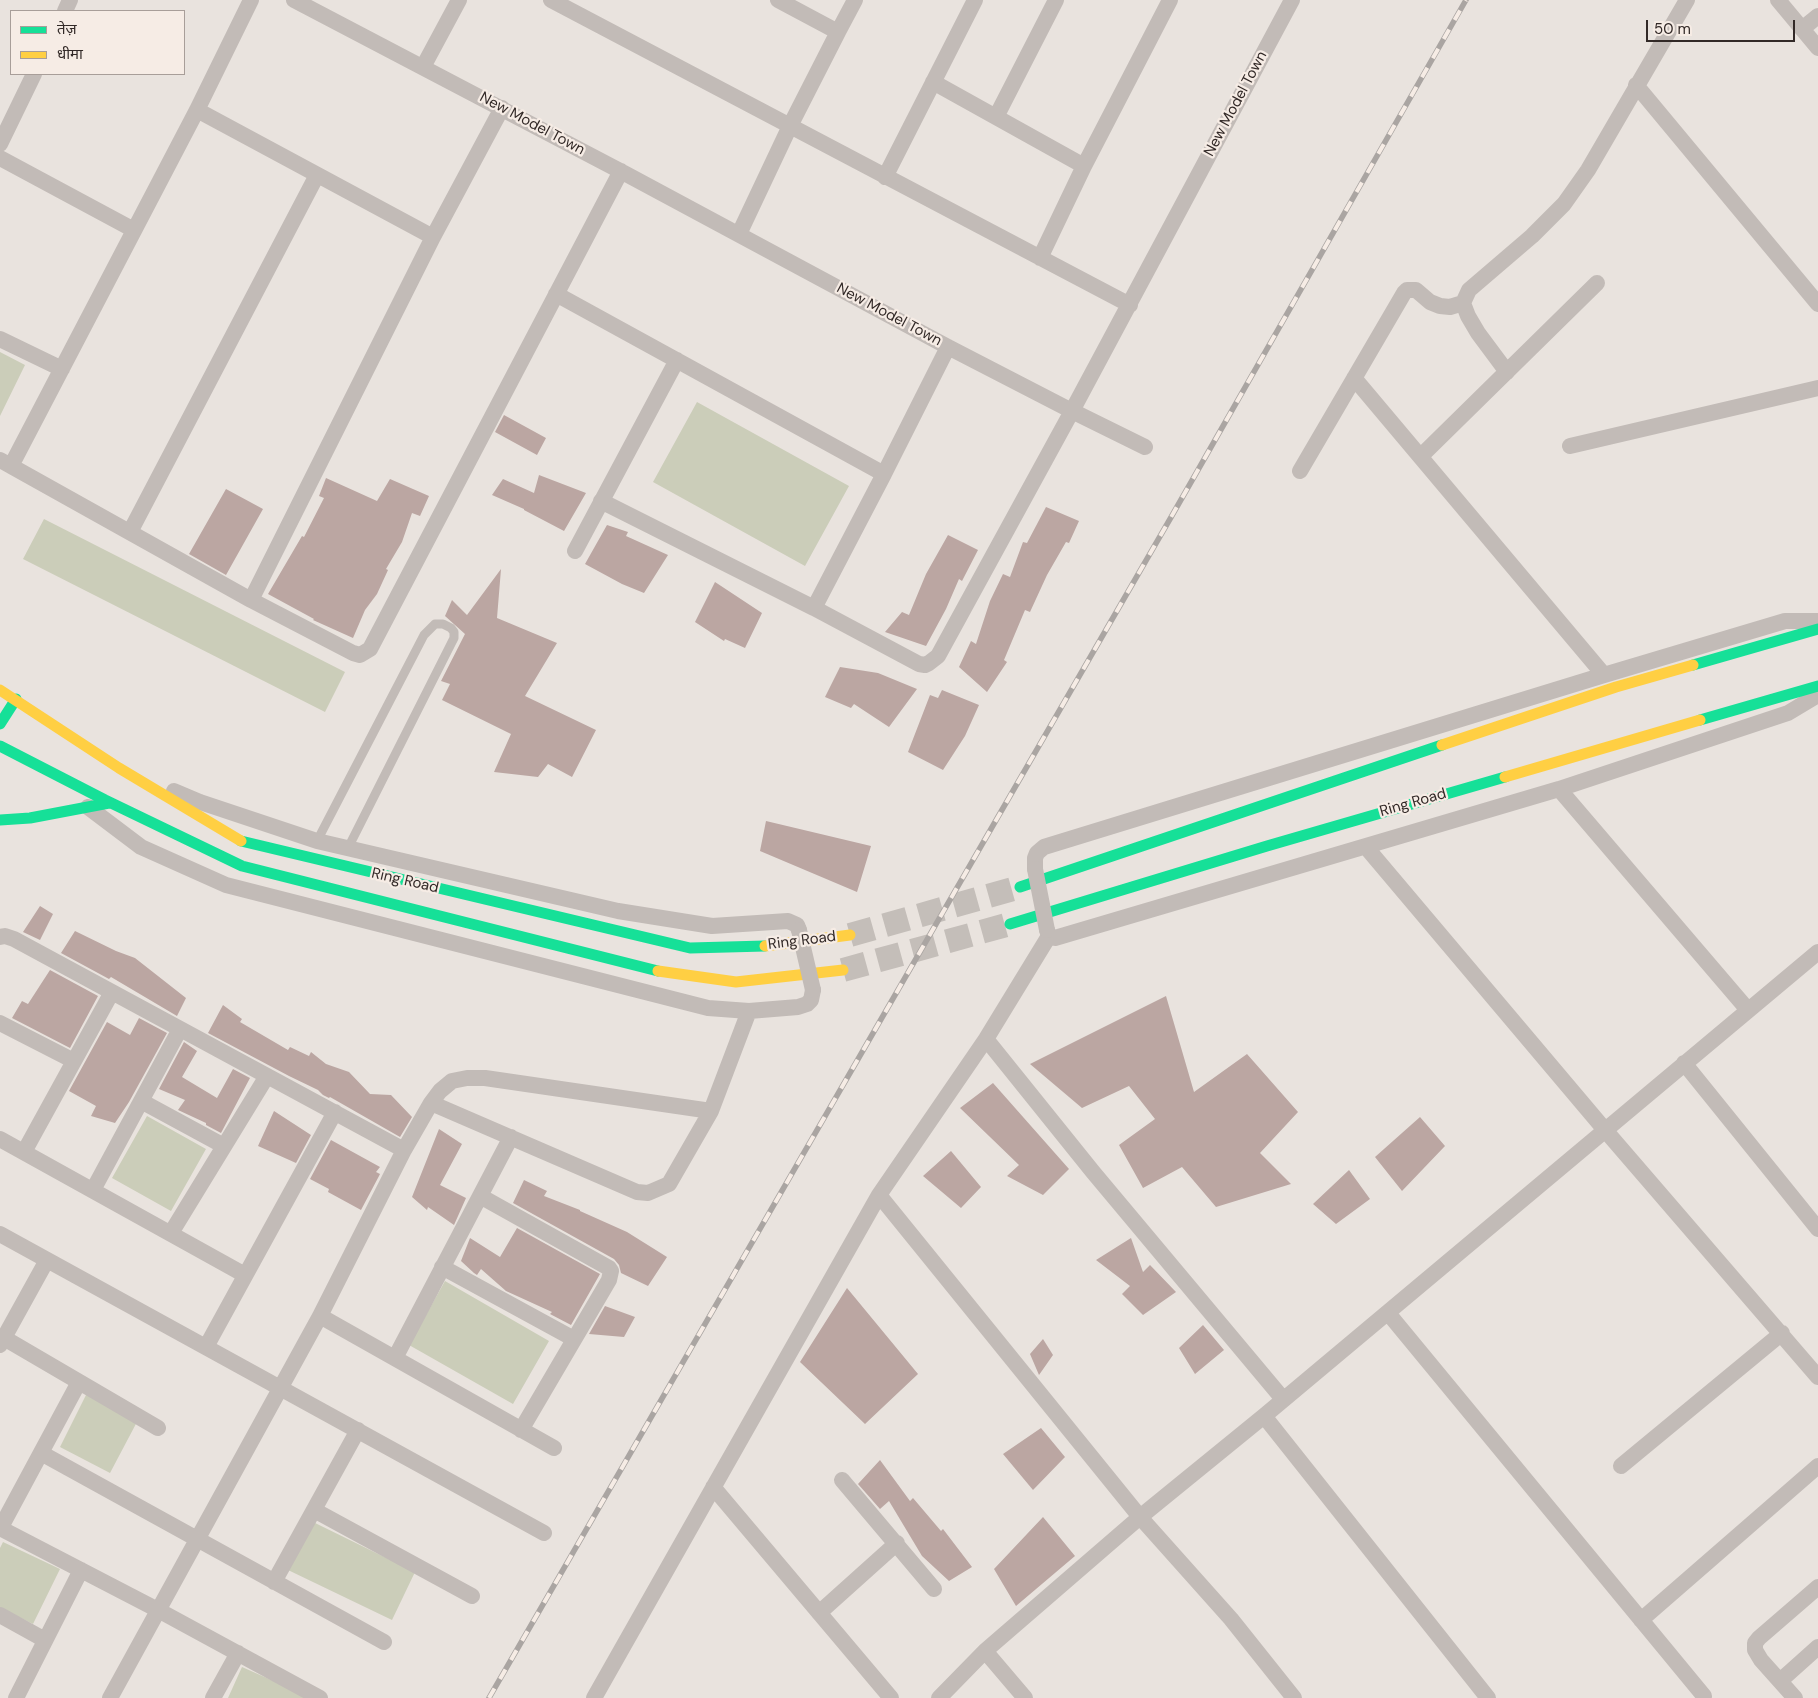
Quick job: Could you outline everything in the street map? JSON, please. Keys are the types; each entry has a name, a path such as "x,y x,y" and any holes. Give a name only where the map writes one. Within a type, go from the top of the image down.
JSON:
{"street":[{"path":"251,0 197,110 62,369 6,463 252,600 353,653 360,655 370,649 621,171"},
{"name":"New Model Town","path":"294,0 502,108 948,347 1072,411 1292,0"},
{"path":"423,67 459,0"},
{"path":"551,0 577,6 790,126 1130,305"},
{"path":"778,0 838,32"},
{"path":"739,234 790,126 855,0"},
{"path":"885,177 975,0"},
{"path":"996,117 1056,0"},
{"path":"1040,258 1084,166 1170,0"},
{"path":"1507,372 1478,333 1468,316 1464,303 1470,290 1532,236 1564,204 1588,170 1687,0"},
{"path":"1778,0 1818,48"},
{"path":"1802,29 1818,16"},
{"path":"0,144 34,75"},
{"path":"933,82 1084,166"},
{"path":"1636,85 1818,304"},
{"path":"252,600 433,237 502,108"},
{"path":"197,110 433,237"},
{"path":"0,158 134,230"},
{"path":"130,532 316,175"},
{"path":"1421,456 1597,283"},
{"path":"1300,471 1407,290 1416,290 1430,302 1440,306 1450,307 1464,303"},
{"path":"556,294 884,474"},
{"path":"0,339 62,369"},
{"path":"814,608 948,347"},
{"path":"575,551 677,360"},
{"path":"1354,378 1604,674"},
{"path":"1570,446 1818,388"},
{"path":"601,501 814,608 919,664 925,665 938,656 1072,411 1144,447"},
{"path":"597,1696 879,1195 986,1039 1048,933 1035,869 1037,853 1044,847 1604,674 1784,621 1818,621"},
{"path":"1020,887 1616,687 1818,629"},
{"name":"Ring Road","path":"1010,924 1267,846 1818,686"},
{"name":"Ring Road","path":"0,690 118,768 242,842 690,948 773,946 850,935"},
{"path":"1048,933 1055,938 1559,789 1788,713 1818,696"},
{"path":"0,724 16,699"},
{"name":"Ring Road","path":"0,746 110,803 242,866 652,970 736,982 843,970"},
{"path":"88,807 141,848 226,885 708,1008 750,1011 798,1007 807,1004 811,1000 813,990 799,930 797,925 788,921 712,926 618,911 317,841 200,802 118,768"},
{"path":"1559,789 1748,1010"},
{"path":"0,820 30,818 110,803"},
{"path":"1366,847 1605,1130 1818,1377"},
{"path":"0,937 6,936 14,939 404,1150"},
{"path":"939,1698 985,1651 1140,1517 1388,1313 1818,952"},
{"path":"24,1152 112,992"},
{"path":"431,1102 637,1192 648,1194 668,1184 710,1111 750,1011"},
{"path":"0,1023 74,1062"},
{"path":"93,1190 180,1029"},
{"path":"986,1039 1093,1172 1283,1399"},
{"path":"1684,1063 1818,1228"},
{"path":"171,1234 267,1076"},
{"path":"110,1698 320,1316 404,1150 431,1102 440,1091 452,1081 467,1078 485,1078 710,1111"},
{"path":"141,1101 224,1146"},
{"path":"206,1347 335,1112"},
{"path":"395,1358 511,1137"},
{"path":"0,1139 245,1274"},
{"path":"879,1195 1140,1517 1231,1619 1294,1698"},
{"path":"480,1196 609,1268 611,1271 609,1280 521,1430"},
{"path":"0,1234 544,1533"},
{"path":"47,1260 2,1342 80,1382 158,1428"},
{"path":"442,1266 574,1339"},
{"path":"1388,1313 1704,1696"},
{"path":"320,1316 554,1448"},
{"path":"1621,1466 1782,1334"},
{"path":"80,1382 0,1528 158,1610 320,1698"},
{"path":"1264,1416 1488,1698"},
{"path":"274,1582 358,1430"},
{"path":"41,1453 384,1642"},
{"path":"1641,1620 1818,1466"},
{"path":"842,1480 934,1588"},
{"path":"713,1487 891,1698"},
{"path":"314,1510 472,1596"},
{"path":"819,1613 896,1543"},
{"path":"16,1698 81,1570"},
{"path":"1794,1698 1761,1660 1755,1650 1755,1643 1758,1638 1818,1587"},
{"path":"0,1615 46,1640"},
{"path":"1780,1681 1818,1647"},
{"path":"985,1651 1025,1698"},
{"path":"213,1698 238,1654"}],"lane":[{"path":"317,841 424,635 435,624 443,624 451,628 454,632 454,638 348,848"}],"green space":[{"path":"0,352 25,365 0,416"},
{"path":"697,402 849,486 805,566 653,482"},
{"path":"44,519 345,672 325,712 23,559"},
{"path":"147,1116 206,1149 171,1211 112,1178"},
{"path":"445,1281 549,1341 513,1404 409,1345"},
{"path":"87,1393 138,1420 110,1473 60,1447"},
{"path":"311,1521 415,1572 392,1620 288,1570"},
{"path":"3,1542 60,1569 33,1624 0,1608 0,1548"},
{"path":"242,1667 312,1698 228,1698"}],"building":[{"path":"504,415 546,438 537,455 495,432"},
{"path":"539,475 586,493 564,531 524,509 492,495 503,479 534,493"},
{"path":"326,478 377,501 390,479 429,496 420,516 412,513 402,542 386,569 388,570 377,594 365,610 353,638 313,620 268,594 302,536 304,537 324,498 319,496"},
{"path":"226,489 263,509 226,575 189,554"},
{"path":"1046,507 1079,521 1069,543 1066,542 1047,575 1030,612 1025,610 1004,660 1007,662 987,692 959,667 971,641 976,644 990,601 1003,574 1010,577 1023,542 1027,543"},
{"path":"607,525 628,532 626,536 668,555 644,593 622,584 585,564"},
{"path":"948,535 978,550 962,581 959,579 946,609 926,646 885,632 902,612 909,615 926,574"},
{"path":"501,569 497,618 557,643 525,696 596,730 572,777 548,764 538,777 494,772 511,734 442,700 450,684 441,681 465,634 445,616 452,600 467,615"},
{"path":"715,582 762,613 745,648 725,639 724,641 695,622"},
{"path":"840,667 878,673 917,689 889,727 854,704 851,708 825,697"},
{"path":"942,690 979,705 965,736 943,770 908,752 930,695 938,698"},
{"path":"766,821 871,846 857,892 760,851"},
{"path":"40,906 53,914 40,940 23,932"},
{"path":"75,931 135,958 186,998 177,1016 111,977 109,979 61,953"},
{"path":"50,970 98,996 70,1048 12,1018 22,1001 28,1004"},
{"path":"1166,996 1194,1092 1247,1054 1298,1112 1260,1153 1291,1184 1216,1207 1182,1167 1143,1188 1119,1145 1155,1119 1129,1086 1082,1108 1030,1064"},
{"path":"223,1005 242,1019 240,1022 288,1050 290,1047 309,1056 311,1052 326,1064 349,1072 370,1094 391,1095 412,1117 400,1137 330,1097 323,1095 318,1090 208,1033"},
{"path":"139,1018 167,1033 129,1102 115,1123 91,1116 96,1106 69,1091 107,1022 130,1035"},
{"path":"184,1042 197,1051 182,1077 217,1098 233,1069 250,1078 221,1133 206,1125 206,1123 178,1110 185,1100 159,1089"},
{"path":"993,1083 1069,1169 1043,1195 1007,1176 1019,1165 960,1108"},
{"path":"274,1111 311,1135 296,1163 258,1146"},
{"path":"1420,1117 1445,1146 1402,1191 1375,1157"},
{"path":"439,1129 462,1144 440,1185 466,1198 454,1225 428,1207 427,1210 412,1197"},
{"path":"331,1140 380,1167 376,1172 380,1174 361,1210 328,1192 329,1189 310,1179"},
{"path":"951,1151 981,1187 961,1208 923,1176"},
{"path":"1349,1170 1370,1199 1336,1224 1313,1204"},
{"path":"524,1180 547,1191 544,1196 627,1232 667,1257 648,1286 621,1273 619,1265 614,1259 513,1203"},
{"path":"517,1228 600,1274 571,1325 550,1314 552,1312 506,1291 481,1269 477,1275 461,1261 470,1238 500,1257"},
{"path":"1131,1238 1143,1272 1150,1265 1176,1292 1143,1315 1122,1294 1130,1286 1096,1260"},
{"path":"847,1288 918,1374 865,1424 800,1362"},
{"path":"605,1306 635,1317 624,1337 589,1334"},
{"path":"1203,1325 1224,1350 1195,1374 1179,1348"},
{"path":"1043,1339 1053,1355 1039,1375 1030,1354"},
{"path":"1041,1428 1065,1457 1033,1490 1003,1454"},
{"path":"880,1460 910,1501 913,1498 941,1531 943,1529 972,1567 949,1581 922,1556 889,1501 880,1509 858,1484"},
{"path":"1043,1517 1075,1556 1016,1606 994,1569"}],"tunnel":[{"path":"850,935 1020,887"},
{"path":"843,970 1010,924"}],"railway":[{"path":"489,1698 1170,519 1466,0"}],"traffic: fast":[{"path":"1693,665 1818,629"},
{"path":"1700,720 1818,686"},
{"path":"0,724 16,699"},
{"path":"1020,887 1442,745"},
{"path":"0,746 105,800 242,866 658,971"},
{"path":"1010,924 1267,846 1505,777"},
{"path":"0,820 30,818 109,803"},
{"path":"241,841 690,948 765,946"}],"traffic: slow":[{"path":"1442,745 1616,687 1693,665"},
{"path":"0,690 119,768 241,841"},
{"path":"1505,777 1700,720"},
{"path":"765,946 850,935"},
{"path":"658,971 736,982 843,970"}]}
